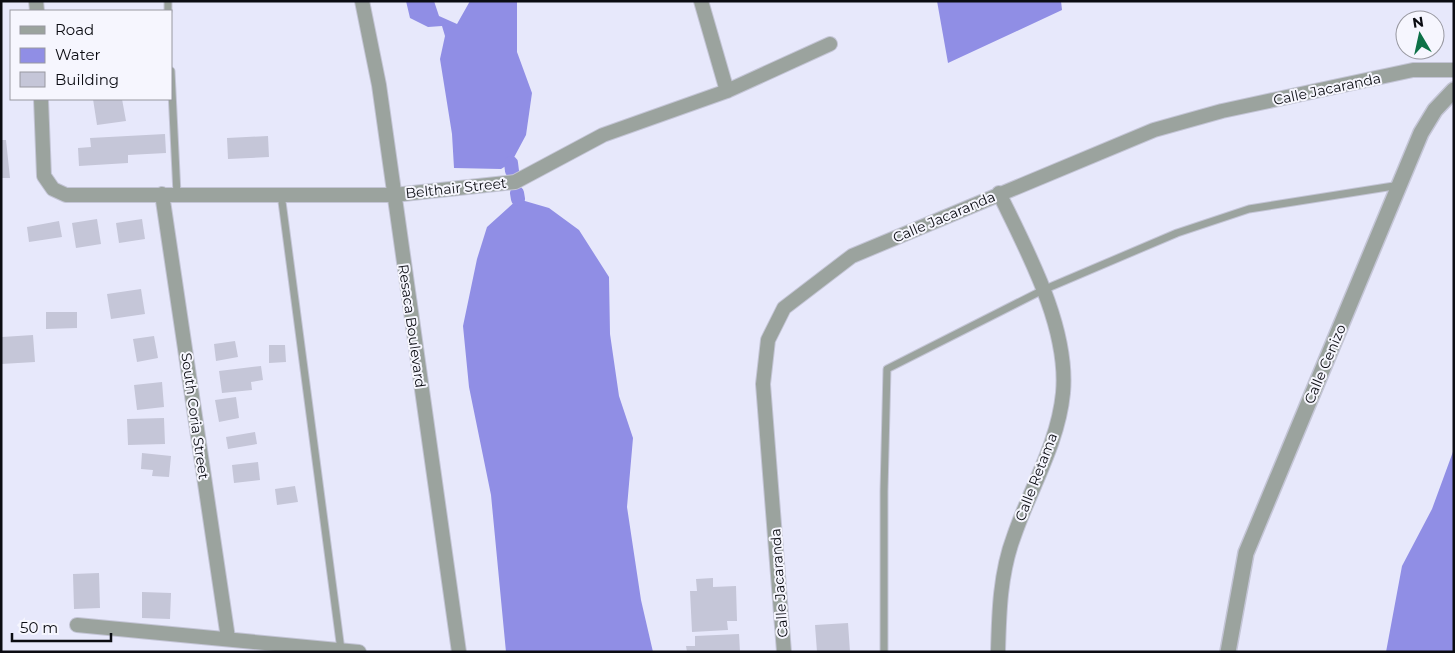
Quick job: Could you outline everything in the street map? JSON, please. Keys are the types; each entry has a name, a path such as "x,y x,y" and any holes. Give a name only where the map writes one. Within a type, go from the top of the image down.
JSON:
{"street":[{"name":"Resaca Boulevard","path":"362,1 379,85 459,652"},
{"path":"701,1 727,91"},
{"name":"Belthair Street","path":"41,100 44,176 53,189 66,195 394,195 514,182 603,135 727,91 830,44"},
{"name":"Calle Jacaranda","path":"784,652 763,384 768,340 784,308 852,256 999,193 1154,130 1222,111 1413,70 1454,70"},
{"name":"Calle Cenizo","path":"1228,652 1246,553 1422,132 1435,110 1454,90"},
{"name":"Calle Retama","path":"998,652 999,600 1013,538 1049,449 1063,392 1060,341 1038,275 999,193"},
{"name":"South Coria Street","path":"162,194 228,638"},
{"path":"77,625 359,652"}],"lane":[{"path":"172,92 177,194"},
{"path":"884,652 884,491 887,369 1043,290 1177,233 1249,209 1400,185"},
{"path":"281,194 341,650"}],"water":[{"path":"406,1 434,1 439,16 457,24 470,1 517,1 517,52 532,93 526,135 511,163 501,169 454,168 452,134 440,59 445,36 442,26 428,27 410,18"},
{"path":"937,1 1061,1 1062,10 948,63"},
{"path":"518,199 549,208 579,230 609,277 610,334 619,396 633,438 627,507 641,600 653,652 506,652 491,495 469,387 463,326 477,259 487,227"},
{"path":"1454,449 1454,652 1386,652 1402,566 1432,509"}],"building":[{"path":"93,100 122,100 126,121 97,125"},
{"path":"165,134 166,153 128,155 128,163 79,166 78,148 91,147 90,138"},
{"path":"268,136 269,157 228,159 227,138"},
{"path":"1,140 6,140 10,178 1,178"},
{"path":"97,219 101,244 76,248 72,223"},
{"path":"142,219 145,239 119,243 116,223"},
{"path":"59,221 62,237 29,242 27,227"},
{"path":"141,289 145,314 111,319 107,294"},
{"path":"46,312 77,312 77,328 46,329"},
{"path":"33,335 35,362 1,364 2,337"},
{"path":"154,336 158,358 137,362 133,339"},
{"path":"235,341 238,357 216,361 214,344"},
{"path":"269,345 285,345 286,362 269,363"},
{"path":"261,366 263,380 251,382 252,390 222,393 219,371"},
{"path":"162,382 164,407 137,410 134,385"},
{"path":"236,397 239,418 219,422 215,400"},
{"path":"164,418 165,444 128,445 127,419"},
{"path":"255,432 257,444 228,449 226,437"},
{"path":"142,453 171,456 169,477 152,476 153,470 141,469"},
{"path":"258,462 260,480 234,483 232,465"},
{"path":"295,486 298,502 277,505 275,489"},
{"path":"99,573 100,608 74,609 73,574"},
{"path":"713,578 713,587 736,586 737,621 727,621 728,630 692,632 690,591 697,591 696,579"},
{"path":"142,592 171,593 170,619 142,618"},
{"path":"848,623 850,652 817,652 815,625"},
{"path":"739,634 740,652 687,652 686,646 695,646 695,636"}],"waterway":[{"path":"511,163 512,171"},
{"path":"517,193 518,199"}]}
